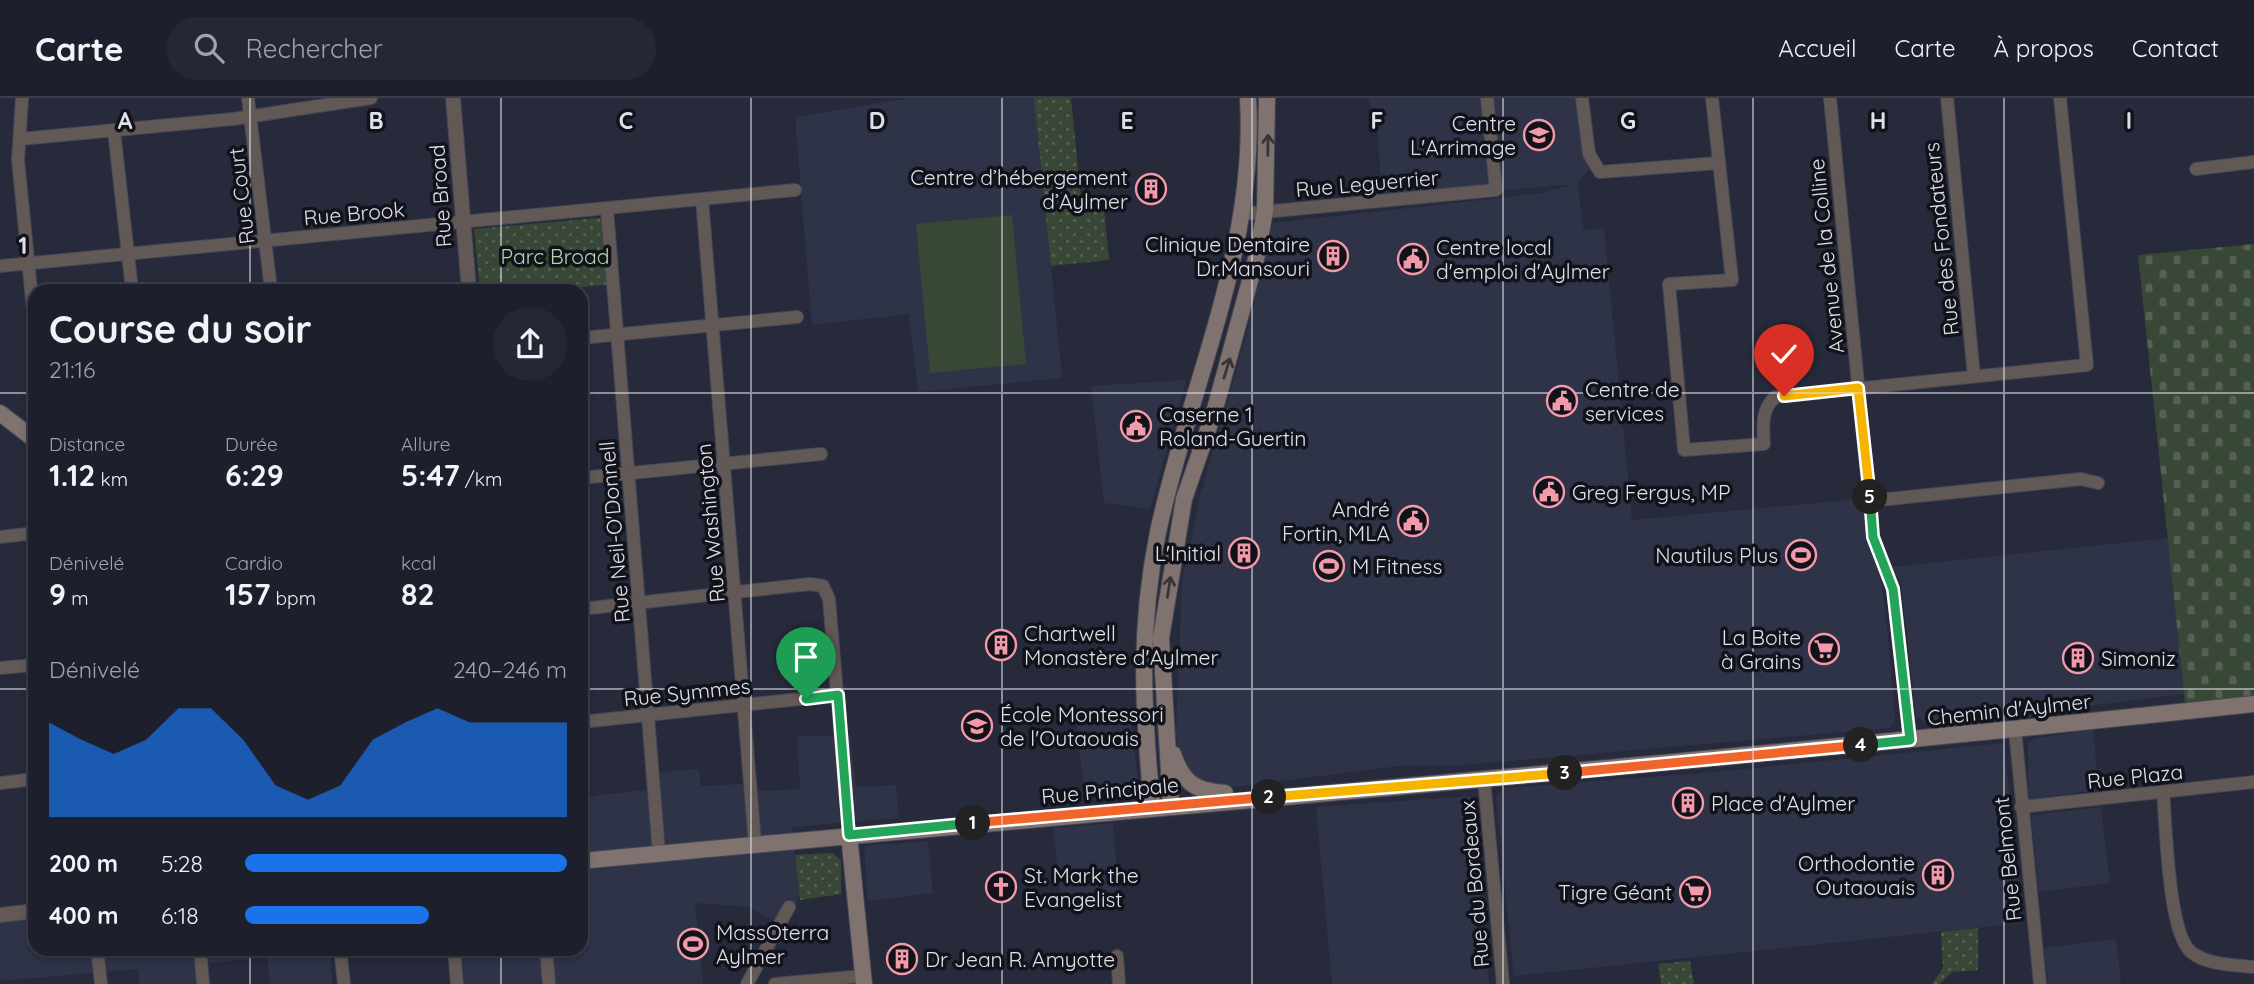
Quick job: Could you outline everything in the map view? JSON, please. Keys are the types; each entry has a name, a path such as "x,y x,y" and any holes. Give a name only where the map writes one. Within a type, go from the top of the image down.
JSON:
{"main road":[{"path":"1152,806 1142,681 1152,567 1167,494 1231,272 1242,214 1248,142 1248,98"},
{"path":"1171,805 1161,638 1180,517 1245,303 1265,211 1267,98"},
{"path":"0,413 28,435"},
{"name":"Chemin d'Aylmer","path":"1643,766 2254,704"},
{"path":"1167,728 1177,765 1187,783 1207,791 1265,797"},
{"name":"Rue Principale","path":"588,860 1152,806 1643,766"},
{"path":"849,835 864,980"}],"street":[{"path":"22,98 18,160 30,284"},
{"name":"Rue Court","path":"248,98 270,284"},
{"path":"20,139 249,116 371,98"},
{"name":"Rue Broad","path":"453,98 468,284"},
{"name":"Rue Leguerrier","path":"1242,214 1496,190 1487,98"},
{"path":"1582,98 1589,155 1600,172 1718,163"},
{"path":"1712,98 1731,280 1669,284 1684,450 1764,444 1764,413 1767,404 1775,397 2087,365 2060,98"},
{"name":"Avenue de la Colline","path":"1829,98 1873,537 1893,589 1910,740"},
{"name":"Rue des Fondateurs","path":"1947,98 1974,376"},
{"path":"114,131 131,284"},
{"path":"2196,169 2254,162"},
{"name":"Rue Brook","path":"0,266 795,190"},
{"name":"Rue Washington","path":"702,199 755,844"},
{"name":"Rue Neil-O'Donnell","path":"607,209 659,853"},
{"path":"588,337 797,317"},
{"path":"588,477 821,454"},
{"path":"1870,501 2081,479 2098,483"},
{"path":"0,537 28,534"},
{"path":"588,608 810,584 823,586 830,598 849,835"},
{"path":"0,668 28,665"},
{"name":"Rue Symmes","path":"588,721 838,695"},
{"name":"Rue Belmont","path":"2015,730 2040,984"},
{"name":"Rue du Bordeaux","path":"1484,779 1503,984"},
{"path":"0,783 28,780"},
{"name":"Rue Plaza","path":"2021,807 2254,782"},
{"path":"2163,792 2175,915 2181,940 2191,952 2205,960 2254,967"},
{"path":"747,984 789,907"},
{"path":"0,915 28,912"},
{"path":"98,956 101,984"},
{"path":"201,956 203,984"},
{"path":"341,956 344,984"},
{"path":"455,956 457,984"},
{"path":"547,956 549,984"},
{"path":"1117,956 1119,984"},
{"path":"775,984 864,980"}],"shaded area":[{"path":"909,98 1034,98 1062,378 918,392 909,314 812,325 795,117"},
{"path":"1368,98 1582,98 1593,165 1578,183 1583,230 1604,228 1632,520 1861,499 1869,548 1880,575 1885,608 1895,722 1890,728 1465,765 1399,766 1210,790 1184,772 1176,734 1182,582 1200,496 1247,332 1273,223 1543,193 1573,184 1383,201 1377,129"},
{"path":"1186,380 1150,509 1104,503 1091,386"},
{"path":"2168,538 2184,694 1929,726 1916,716 1901,582 1892,567"},
{"path":"1130,715 1139,791 1085,797 1076,721"},
{"path":"2093,730 2099,790 2029,799 2028,743 2035,738"},
{"path":"850,735 856,787 896,785 899,818 792,827 799,894 795,913 784,927 749,907 695,903 703,984 464,984 462,956 588,956 588,796 646,790 645,773 699,769 701,786 742,784 762,791 800,789 797,736"},
{"path":"2004,743 2023,923 1514,976 1496,797 1503,788 1714,772"},
{"path":"1470,796 1489,984 1332,984 1316,807"},
{"path":"2101,807 2110,883 2039,892 2031,815"},
{"path":"1113,823 1119,896 1062,902 1053,828"},
{"path":"928,841 933,893 868,901 864,846"},
{"path":"28,920 28,956 196,956 200,984 140,984 137,969 0,981 0,923"},
{"path":"2116,939 2121,984 2048,984 2044,948"},
{"path":"208,956 330,956 332,984 270,984 267,957 209,963"}],"green space":[{"path":"1034,98 1071,98 1081,199 1103,198 1109,260 1051,266"},
{"path":"1012,215 1026,364 930,373 916,224"},
{"name":"Parc Broad","path":"609,217 614,284 588,286 588,284 479,284 474,229"},
{"path":"2254,244 2254,704 2186,712 2138,255"},
{"path":"832,853 841,860 841,894 800,900 795,855"},
{"path":"1978,928 1978,970 1952,972 1940,984 1932,984 1943,968 1941,932"},
{"path":"1690,961 1694,984 1661,984 1658,964"}],"place":[{"name":"Centre L'Arrimage","path":"1539,135"},
{"name":"Centre d’hébergement d’Aylmer","path":"1151,189"},
{"name":"Clinique Dentaire Dr.Mansouri","path":"1333,256"},
{"name":"Centre local d'emploi d'Aylmer","path":"1413,259"},
{"name":"Centre de services","path":"1562,401"},
{"name":"Caserne 1 Roland-Guertin","path":"1136,426"},
{"name":"Greg Fergus, MP","path":"1549,492"},
{"name":"André Fortin, MLA","path":"1413,521"},
{"name":"L'Initial","path":"1244,553"},
{"name":"Nautilus Plus","path":"1801,555"},
{"name":"M Fitness","path":"1329,566"},
{"name":"Chartwell Monastère d'Aylmer","path":"1001,645"},
{"name":"La Boite à Grains","path":"1824,649"},
{"name":"Simoniz","path":"2078,658"},
{"name":"École Montessori de l'Outaouais","path":"977,726"},
{"name":"Place d'Aylmer","path":"1688,803"},
{"name":"Orthodontie Outaouais","path":"1938,875"},
{"name":"St. Mark the Evangelist","path":"1001,887"},
{"name":"Tigre Géant","path":"1695,892"},
{"name":"MassOterra Aylmer","path":"693,944"},
{"name":"Dr Jean R. Amyotte","path":"902,959"}],"route":[{"path":"806,699 838,695 849,835 1152,806 1723,759 1910,740 1893,589 1873,537 1858,388 1784,396"}]}
